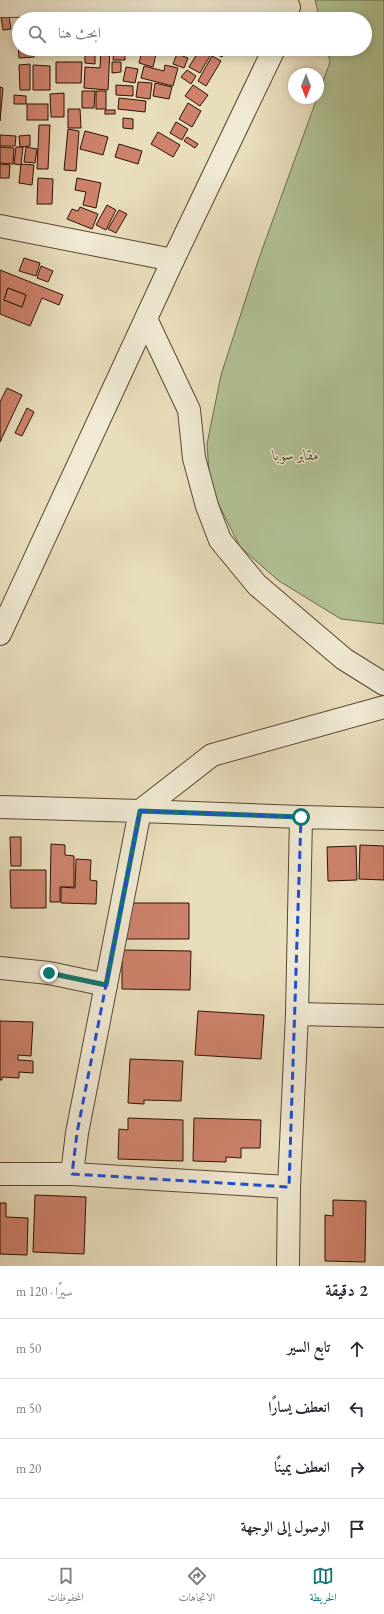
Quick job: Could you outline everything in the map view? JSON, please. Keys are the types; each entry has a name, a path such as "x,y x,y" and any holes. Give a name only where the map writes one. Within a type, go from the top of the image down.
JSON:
{"street":[{"path":"0,6 200,5 257,3 288,9"},
{"path":"0,634 173,260 271,56"},
{"path":"0,226 173,260"},
{"path":"146,319 189,410 194,458 207,506 220,540 257,585 344,659 384,684"},
{"path":"72,1174 77,1134 140,811 212,755 384,707"},
{"path":"0,807 384,819"},
{"path":"288,1266 297,1014 301,817"},
{"path":"0,968 49,973 106,985"},
{"path":"297,1014 384,1016"},
{"path":"0,1174 72,1174 290,1187"}],"highlighted area":[{"path":"140,811 301,817 289,1187 72,1174 77,1133"}],"green space":[{"name":"مقابر سوبا","path":"315,0 384,0 384,624 341,619 279,581 240,547 210,487 207,444 221,375 258,261 315,104 324,104 324,79 330,62 329,56 372,56 372,12 318,12"}],"building":[{"path":"8,9 11,29 3,30 0,10"},
{"path":"19,56 34,56 34,57 19,58"},
{"path":"85,56 95,56 95,64 85,63"},
{"path":"101,56 110,56 108,90 84,88 85,67 100,68"},
{"path":"113,56 125,56 125,60 113,60"},
{"path":"141,56 156,56 153,67 139,63"},
{"path":"176,56 188,58 184,68 173,64"},
{"path":"196,56 210,56 200,73 189,67"},
{"path":"212,56 221,61 206,86 198,81"},
{"path":"56,62 82,62 81,83 56,83"},
{"path":"112,62 121,62 121,72 112,73"},
{"path":"30,64 30,90 20,90 19,65"},
{"path":"33,65 50,66 50,90 33,90"},
{"path":"165,65 178,68 173,86 141,78 144,66 164,71"},
{"path":"126,67 138,69 135,83 123,81"},
{"path":"187,70 196,76 191,84 181,77"},
{"path":"138,82 152,83 150,99 136,97"},
{"path":"155,83 172,87 169,99 153,96"},
{"path":"116,85 133,86 133,96 116,95"},
{"path":"193,85 208,95 200,106 185,96"},
{"path":"0,87 3,88 0,121"},
{"path":"82,91 95,91 94,108 82,108"},
{"path":"96,91 106,91 106,109 96,109"},
{"path":"64,93 64,117 51,117 50,94"},
{"path":"14,95 26,96 26,104 14,104"},
{"path":"119,98 146,101 145,112 118,109"},
{"path":"188,103 201,111 192,127 179,119"},
{"path":"27,104 48,104 48,120 27,120"},
{"path":"68,109 80,109 81,128 68,128"},
{"path":"105,110 115,110 115,114 105,114"},
{"path":"123,118 133,119 133,129 123,128"},
{"path":"176,122 188,129 182,140 170,133"},
{"path":"39,125 50,125 48,169 37,169"},
{"path":"68,129 79,131 76,171 64,170"},
{"path":"85,131 108,137 103,155 80,149"},
{"path":"158,132 180,145 173,157 151,144"},
{"path":"0,135 16,136 15,146 0,146"},
{"path":"30,135 30,146 20,147 19,136"},
{"path":"187,137 198,144 195,148 184,141"},
{"path":"119,144 142,151 138,164 115,157"},
{"path":"0,147 14,148 13,164 0,163"},
{"path":"16,147 23,147 21,165 14,164"},
{"path":"26,147 37,149 35,163 24,162"},
{"path":"0,164 10,165 9,178 0,178"},
{"path":"21,164 34,165 32,185 19,183"},
{"path":"38,178 53,179 52,204 37,204"},
{"path":"77,178 101,183 96,208 83,205 86,192 75,190"},
{"path":"107,205 116,210 106,230 96,225"},
{"path":"80,207 98,214 92,229 67,219 72,209 78,211"},
{"path":"119,210 127,214 116,233 108,229"},
{"path":"24,258 40,263 36,276 19,271"},
{"path":"41,266 53,271 48,282 37,278"},
{"path":"0,270 63,295 59,305 42,298 30,326 0,314","holes":["8,288 26,295 22,307 4,300"]},
{"path":"8,288 26,295 22,307 4,300"},
{"path":"7,388 22,395 0,442 0,402"},
{"path":"27,408 34,412 22,436 15,433"},
{"path":"10,837 21,837 21,866 11,866"},
{"path":"51,844 65,845 65,855 74,856 74,887 60,887 60,902 50,902"},
{"path":"360,845 384,846 384,880 359,879"},
{"path":"356,846 357,880 328,881 327,847"},
{"path":"76,859 91,860 90,880 97,881 96,904 61,903 61,887 75,888"},
{"path":"10,870 46,870 46,908 11,908"},
{"path":"126,903 189,903 189,939 125,939"},
{"path":"122,950 191,951 190,990 122,989"},
{"path":"198,1011 264,1015 261,1059 195,1055"},
{"path":"0,1021 33,1022 31,1056 18,1055 18,1060 33,1061 33,1073 19,1072 19,1078 2,1077 2,1080 0,1080"},
{"path":"130,1059 183,1061 181,1101 144,1100 144,1104 128,1103"},
{"path":"128,1118 183,1120 183,1161 118,1159 119,1129 128,1130"},
{"path":"194,1118 261,1120 260,1148 241,1148 241,1158 226,1157 226,1162 193,1161"},
{"path":"35,1195 86,1197 84,1254 33,1252"},
{"path":"333,1200 366,1201 365,1262 325,1261 325,1215 333,1216"},
{"path":"0,1203 6,1203 6,1217 28,1218 27,1255 0,1254"}],"route":[{"path":"49,973 106,985 140,811 301,817"}]}
